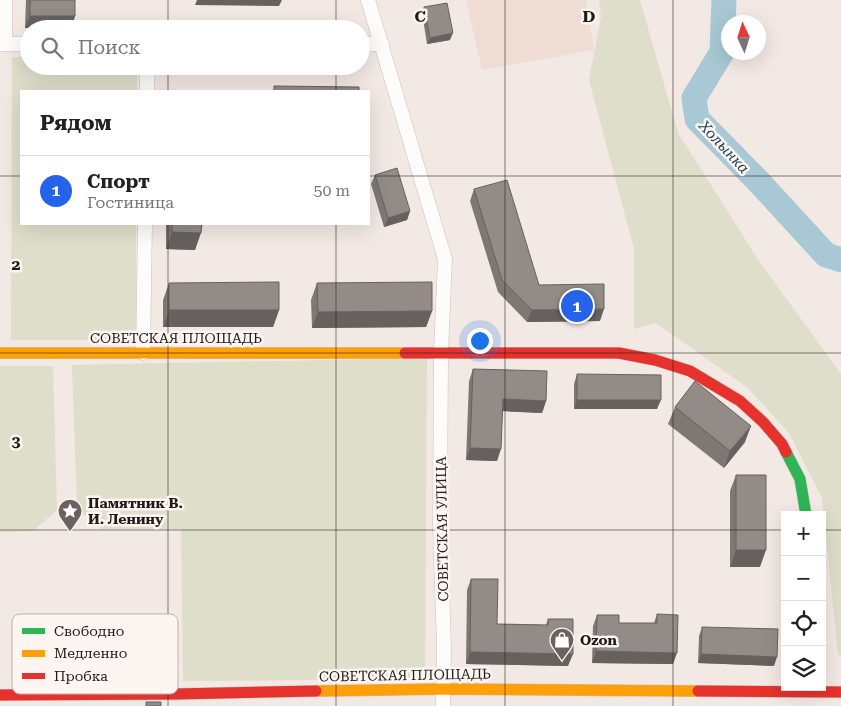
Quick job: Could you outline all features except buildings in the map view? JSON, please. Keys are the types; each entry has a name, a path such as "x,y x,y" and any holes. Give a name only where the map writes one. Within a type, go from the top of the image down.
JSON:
{"street":[{"path":"5,0 3,44 20,44"},
{"name":"СОВЕТСКАЯ УЛИЦА","path":"368,0 445,259 440,527 444,646 443,706"},
{"path":"370,44 382,44"},
{"path":"147,75 147,90"},
{"path":"143,353 145,225"},
{"name":"СОВЕТСКАЯ ПЛОЩАДЬ","path":"0,353 619,353 656,360 690,370 740,401 762,422 782,444 800,479 805,511"},
{"name":"СОВЕТСКАЯ ПЛОЩАДЬ","path":"0,695 185,694 443,689 781,689"},
{"path":"807,706 809,691"},
{"name":"СОВЕТСКАЯ ПЛОЩАДЬ","path":"826,691 841,692"}],"shaded area":[{"path":"466,0 586,0 594,50 482,70"}],"green space":[{"path":"599,0 640,0 678,133 759,261 841,374 841,656 838,655 826,537 826,511 823,511 822,498 789,433 748,388 656,323 634,329 634,249 589,80 601,16"},
{"path":"12,57 20,57 20,75 137,75 137,90 20,90 20,225 136,225 136,340 11,340"},
{"path":"427,358 425,679 183,681 181,529 101,529 77,509 72,365"},
{"path":"0,366 53,366 57,510 33,531 0,532"}],"waterway":[{"name":"Холынка","path":"724,0 722,52 694,98 697,119 758,181 826,255 841,260"}],"traffic: fast":[{"path":"786,452 800,479 805,511"}],"traffic: slow":[{"path":"0,353 405,353"},
{"path":"316,691 443,689 698,691"}],"traffic: jam":[{"path":"405,353 619,353 655,360 690,371 740,401 763,422 782,444 786,452"},
{"path":"178,694 316,691"},
{"path":"698,691 841,692"},
{"path":"0,695 175,694"}],"place":[{"name":"Спорт","path":"577,306"},
{"name":"Памятник В. И. Ленину","path":"70,532"},
{"name":"Ozon","path":"562,661"}]}
